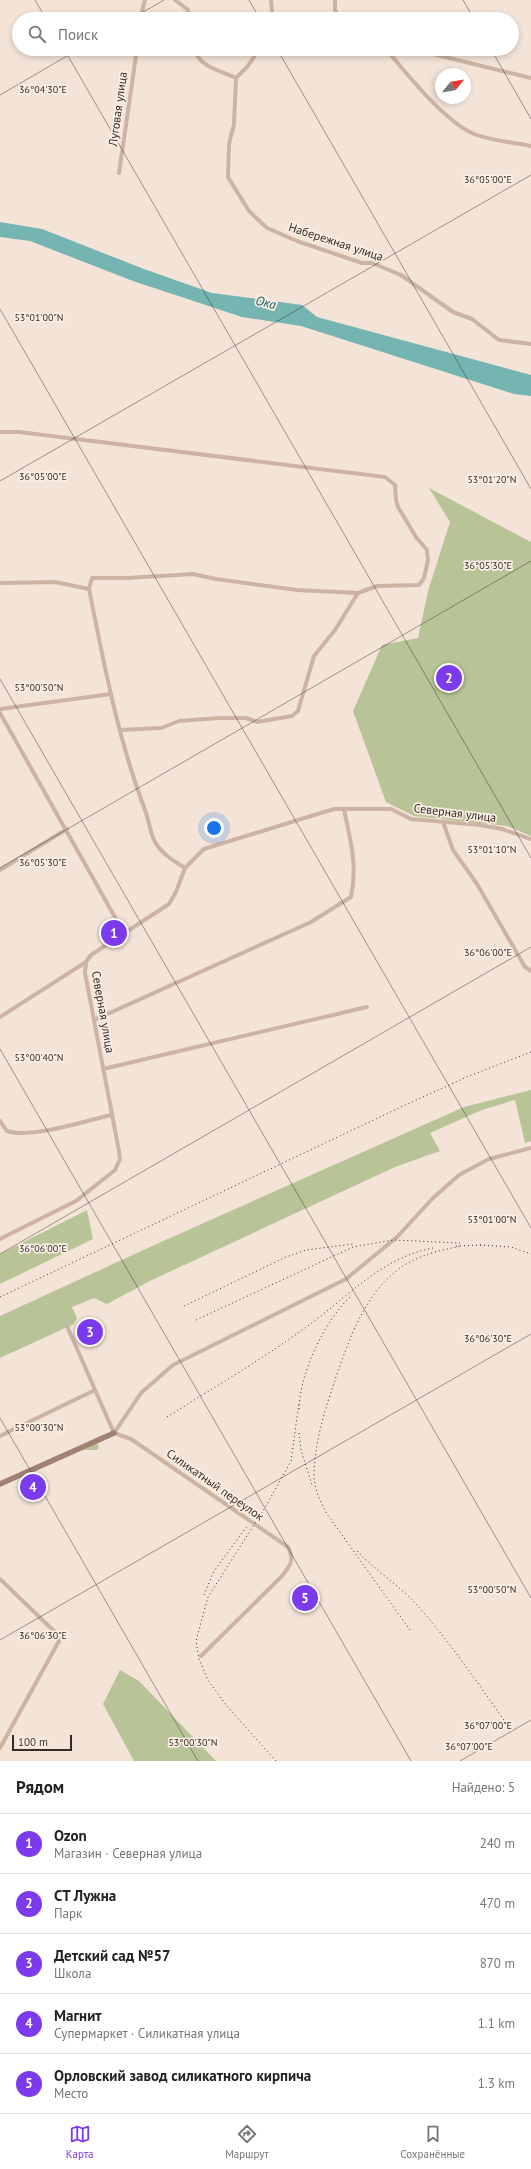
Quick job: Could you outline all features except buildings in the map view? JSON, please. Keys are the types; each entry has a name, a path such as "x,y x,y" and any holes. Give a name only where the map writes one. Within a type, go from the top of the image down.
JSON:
{"street":[{"path":"142,12 145,0"},
{"path":"175,0 187,9 188,12"},
{"path":"271,0 272,12"},
{"path":"335,0 334,10 336,12"},
{"name":"Луговая улица","path":"119,173 136,56"},
{"path":"196,56 200,62 236,78 248,66 254,56"},
{"path":"392,56 440,109 463,127 474,134 531,146"},
{"path":"441,56 531,78"},
{"name":"Набережная улица","path":"236,78 234,124 229,144 228,177 250,211 267,228 297,242 362,263 372,263 401,275 453,312 472,320 499,340 531,344"},
{"path":"0,432 19,432 385,477 395,485 398,507 416,537 427,550 428,560 424,578 419,585 377,586 358,593 297,590 216,579 193,574 127,578 96,577 90,581 89,589 110,694 132,775 149,820 155,842 164,853 185,868"},
{"path":"0,583 55,582 89,589"},
{"path":"120,730 161,728 179,721 219,718 246,718 258,722 292,716 298,711 314,656 335,630 358,593"},
{"path":"0,709 110,694"},
{"path":"0,713 67,829 125,934"},
{"path":"94,1020 311,922 351,897 355,879 355,864 344,809"},
{"name":"Северная улица","path":"0,1239 76,1201 115,1170 120,1159 85,973 86,962 91,955 169,904 176,892 185,868 204,849 324,812 344,809 391,809 410,819 502,829 531,839"},
{"path":"442,822 453,850 477,884 525,967 531,971"},
{"path":"0,870 67,829"},
{"path":"0,1016 86,962"},
{"path":"103,1069 368,1007"},
{"path":"0,1121 7,1132 14,1134 40,1131 111,1115"},
{"path":"0,1484 114,1433 141,1394 173,1365 346,1279 397,1237 433,1198 459,1175 489,1159 531,1148"},
{"path":"67,1326 114,1433"},
{"path":"0,1436 95,1390"},
{"name":"Силикатный переулок","path":"114,1433 132,1439 288,1547 292,1556 291,1564 257,1603 201,1656"},
{"path":"0,1579 59,1638 58,1643 0,1748"}],"green space":[{"path":"429,488 531,542 531,836 507,826 414,816 386,802 353,711 382,645 418,638 428,591 450,522"},
{"path":"531,1090 531,1141 525,1143 515,1100 482,1110 430,1133 440,1151 395,1167 152,1280 107,1304 94,1298 72,1307 77,1318 74,1324 0,1358 0,1316 152,1246 464,1107"},
{"path":"87,1210 93,1239 0,1284 0,1254"},
{"path":"97,1443 99,1447 97,1450 83,1450"},
{"path":"120,1670 139,1681 216,1761 134,1761 103,1704"}],"water":[{"name":"Ока","path":"0,222 42,229 144,269 212,293 302,305 317,317 531,375 531,396 514,394 301,326 242,317 133,281 30,241 0,237"}],"railway":[{"path":"0,1297 401,1107 469,1076 531,1052"},
{"path":"196,1320 353,1247 393,1240 460,1243"},
{"path":"184,1306 286,1257 306,1250 353,1244"},
{"path":"480,1245 511,1247 531,1254"},
{"path":"456,1246 484,1245"},
{"path":"410,1630 324,1509 318,1495 314,1479 316,1448 325,1411 348,1345 361,1316 377,1290 388,1278 407,1263 446,1249 462,1246"},
{"path":"167,1417 288,1340 380,1270 397,1260 414,1253 433,1248"},
{"path":"299,1409 300,1395 309,1363 332,1318 352,1295"},
{"path":"276,1761 226,1705 208,1680 199,1659 196,1641 208,1597 266,1506 291,1461 299,1403"},
{"path":"299,1433 301,1450 312,1485"},
{"path":"204,1595 214,1571 248,1525"},
{"path":"357,1551 404,1592 431,1621 510,1729"}],"place":[{"name":"СТ Лужна","path":"449,678"},
{"name":"Ozon","path":"114,933"},
{"name":"Детский сад №57","path":"90,1332"},
{"name":"Магнит","path":"33,1487"},
{"name":"Орловский завод силикатного кирпича","path":"305,1598"}]}
